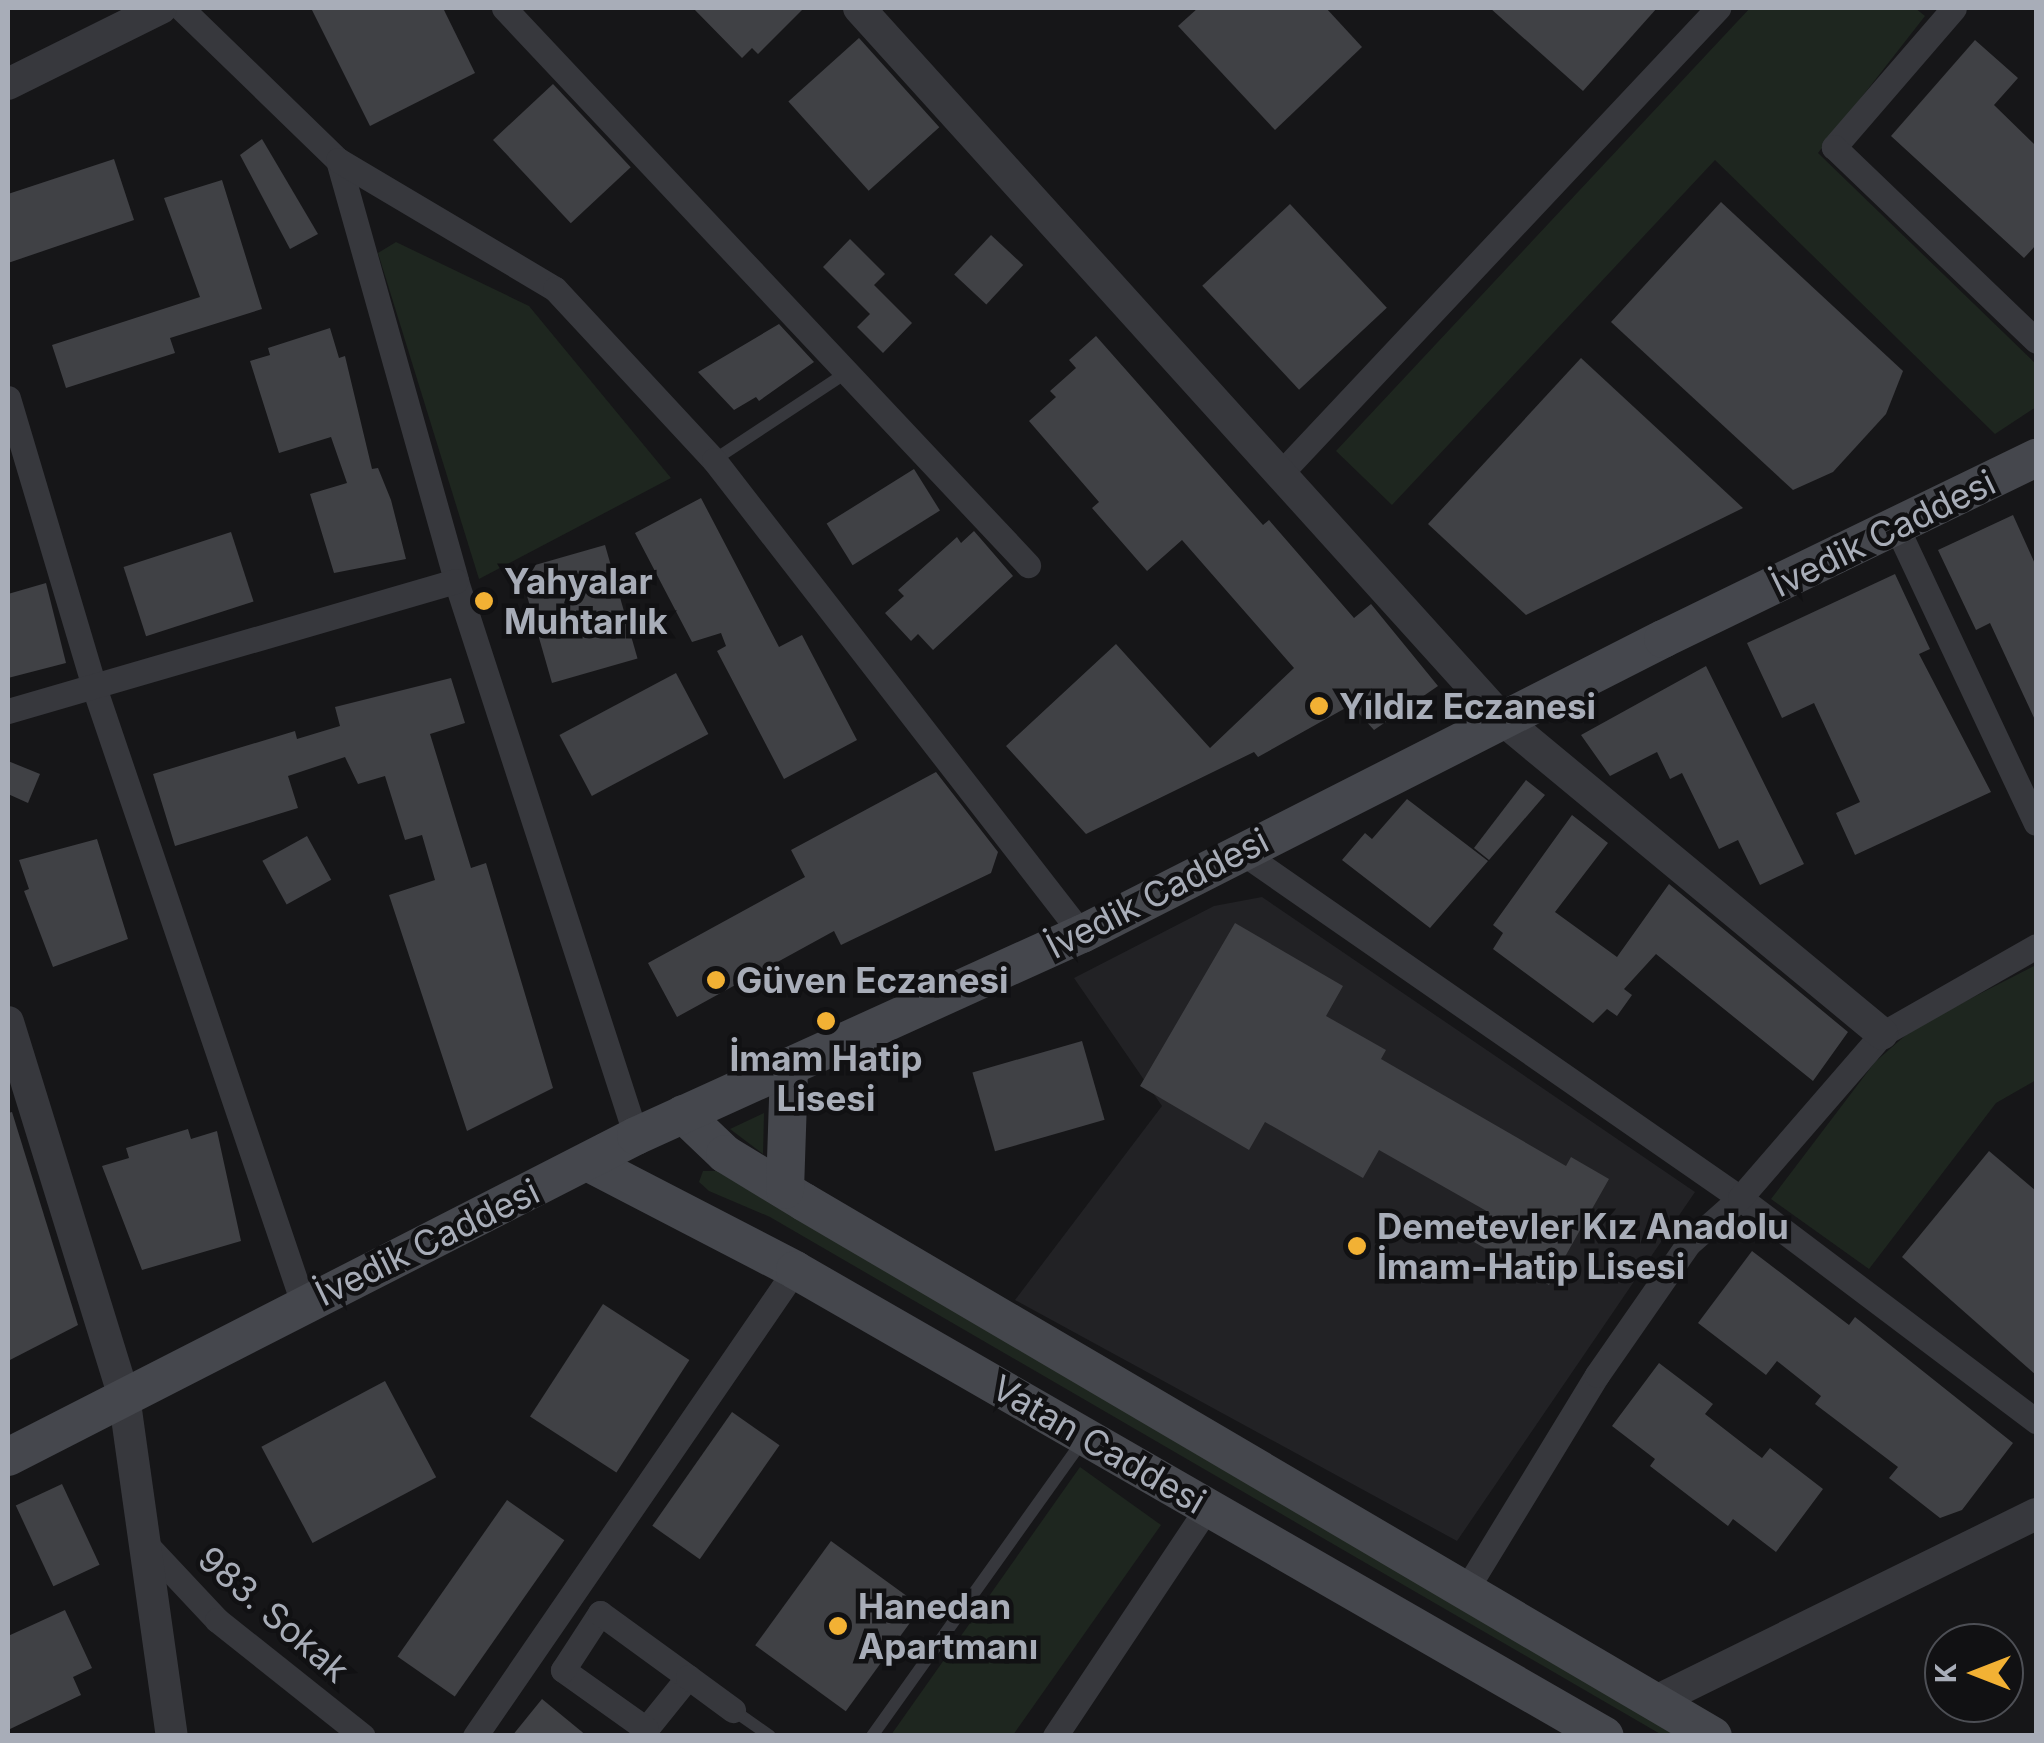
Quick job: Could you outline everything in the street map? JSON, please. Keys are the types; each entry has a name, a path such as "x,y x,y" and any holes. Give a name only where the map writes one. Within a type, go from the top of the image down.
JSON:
{"main road":[{"name":"İvedik Caddesi","path":"8,1457 636,1136 1082,934 1240,851 2036,458"},
{"path":"786,1190 789,1069"},
{"name":"Vatan Caddesi","path":"683,1114 725,1154 1714,1736"},
{"name":"Vatan Caddesi","path":"587,1162 796,1270 1605,1736"}],"street":[{"path":"8,84 162,8"},
{"path":"180,8 338,160 555,288 714,460 1082,934"},
{"path":"504,8 1028,566"},
{"path":"859,8 1503,720 1882,1034"},
{"path":"1280,474 1718,8"},
{"path":"1954,8 1834,146 2036,341"},
{"path":"338,160 456,581 636,1136"},
{"path":"8,398 95,690 304,1303"},
{"path":"1896,526 2036,823"},
{"path":"8,710 95,690 456,581"},
{"path":"1240,851 1740,1198 2036,1421"},
{"path":"1466,1588 1677,1260 1740,1198 1882,1034 2036,946"},
{"path":"8,1022 124,1396 172,1736"},
{"path":"475,1736 796,1270"},
{"path":"1055,1736 1208,1507"},
{"path":"1658,1700 2036,1514"},
{"name":"983. Sokak","path":"142,1540 217,1620 362,1736"},
{"path":"688,1677 646,1729 563,1670 600,1613 688,1677 733,1710"}],"lane":[{"path":"714,460 846,373"},
{"path":"872,1736 1086,1436"},
{"path":"733,1710 770,1736"}],"shaded area":[{"path":"1750,8 1915,8 1925,16 1818,153 2036,364 2036,407 1995,434 1715,160 1392,505 1336,451"},
{"path":"396,242 529,306 671,478 479,579 378,253"},
{"name":"Demetevler Kız Anadolu İmam-Hatip Lisesi","path":"1262,897 1695,1192 1457,1541 1015,1300 1162,1106 1074,978 1214,906"},
{"path":"2036,965 2036,1080 1996,1103 1869,1269 1771,1199 1875,1062 1915,1027"},
{"path":"764,1113 763,1154 730,1129"},
{"path":"703,1171 717,1171 1680,1735 1662,1735 770,1217 709,1191 699,1182"},
{"path":"1080,1467 1161,1525 1013,1735 891,1735"}],"building":[{"path":"311,8 443,8 475,73 370,126"},
{"path":"693,8 804,8 758,54 752,48 742,58"},
{"path":"1198,8 1326,8 1362,47 1275,130 1178,26"},
{"path":"1490,8 1657,8 1583,91"},
{"path":"859,38 939,127 869,191 788,102"},
{"path":"1975,40 2018,78 1994,105 2036,146 2036,245 2024,258 1891,136"},
{"path":"553,84 631,167 571,223 493,140"},
{"path":"262,139 318,234 290,249 240,155"},
{"path":"114,159 134,220 8,263 8,194"},
{"path":"222,180 262,309 170,338 175,353 66,388 52,345 200,297 164,198"},
{"path":"1721,202 1903,371 1886,414 1833,472 1793,490 1611,322"},
{"path":"1290,204 1387,308 1299,390 1202,286"},
{"path":"991,235 1023,265 986,305 954,274"},
{"path":"850,239 885,274 874,285 912,323 883,353 857,327 870,314 823,267"},
{"path":"779,324 814,362 759,401 756,397 734,410 698,372"},
{"path":"330,328 339,358 345,356 372,469 378,468 391,500 406,559 334,573 310,494 347,483 331,437 279,453 250,361 270,355 268,348"},
{"path":"1096,336 1263,525 1269,520 1354,618 1371,604 1438,686 1374,730 1351,705 1258,757 1254,752 1086,834 1006,746 1116,644 1210,748 1294,668 1182,540 1147,571 1092,508 1099,502 1029,421 1056,397 1050,391 1076,368 1069,360"},
{"path":"1581,358 1743,508 1526,615 1428,524"},
{"path":"914,469 940,511 853,565 827,524"},
{"path":"701,498 779,647 802,635 857,740 784,779 717,651 726,646 721,633 692,642 635,533"},
{"path":"2013,515 2036,566 2036,722 1990,623 1976,630 1938,550"},
{"path":"974,531 1013,576 933,650 918,634 911,641 885,613 904,596 898,590 957,537 961,543"},
{"path":"231,532 254,601 146,636 124,567"},
{"path":"605,545 638,658 552,683 519,570"},
{"path":"1895,574 1930,649 1919,654 1991,792 1855,855 1836,813 1860,802 1814,703 1782,718 1747,643"},
{"path":"46,583 66,663 8,678 8,594"},
{"path":"1706,666 1804,864 1760,885 1738,840 1719,849 1682,773 1670,779 1657,752 1610,776 1581,735"},
{"path":"676,673 708,734 592,796 559,735"},
{"path":"451,678 465,723 430,734 471,868 486,863 553,1088 467,1131 389,895 435,880 422,835 405,840 385,776 358,784 345,757 288,776 298,808 175,846 153,774 295,731 297,739 340,726 335,707"},
{"path":"8,761 40,774 28,803 8,794"},
{"path":"936,772 998,852 991,873 841,945 834,931 677,1017 648,963 805,877 791,850"},
{"path":"1526,780 1545,795 1489,860 1474,848"},
{"path":"1407,799 1488,861 1430,928 1342,860 1365,833 1372,839"},
{"path":"1572,815 1608,843 1555,912 1617,957 1669,884 1848,1032 1813,1081 1656,954 1624,989 1632,995 1617,1016 1607,1009 1593,1023 1493,949 1503,933 1493,925"},
{"path":"307,836 331,880 287,904 262,861"},
{"path":"97,839 128,939 53,967 24,891 29,889 19,860"},
{"path":"1235,923 1343,986 1326,1016 1386,1050 1381,1059 1566,1166 1571,1157 1609,1179 1549,1285 1474,1242 1490,1213 1379,1150 1363,1178 1265,1122 1249,1150 1140,1086"},
{"path":"1082,1041 1105,1120 995,1151 972,1072"},
{"path":"12,1112 78,1325 8,1361 8,1113"},
{"path":"188,1129 191,1139 217,1131 241,1241 142,1270 102,1166 129,1158 126,1148"},
{"path":"1989,1151 2036,1191 2036,1375 1902,1257"},
{"path":"1752,1251 1849,1325 1855,1317 2013,1443 1962,1510 1940,1518 1889,1478 1898,1467 1815,1404 1821,1396 1777,1361 1766,1375 1698,1323"},
{"path":"603,1304 689,1360 616,1472 530,1416"},
{"path":"1659,1363 1713,1404 1705,1414 1750,1449 1762,1458 1770,1448 1823,1489 1776,1552 1733,1519 1728,1526 1650,1466 1655,1459 1612,1426"},
{"path":"385,1381 436,1477 313,1543 261,1447"},
{"path":"732,1412 780,1445 700,1559 652,1526"},
{"path":"62,1484 100,1565 53,1586 16,1506"},
{"path":"507,1500 564,1540 455,1697 397,1656"},
{"name":"Hanedan Apartmanı","path":"831,1541 922,1607 846,1711 755,1645"},
{"path":"65,1610 92,1668 73,1677 81,1695 8,1730 8,1636"},
{"path":"542,1699 587,1736 512,1736"}],"place":[{"name":"Yahyalar Muhtarlık","path":"484,601"},
{"name":"Yıldız Eczanesi","path":"1319,706"},
{"name":"Güven Eczanesi","path":"716,980"},
{"name":"İmam Hatip Lisesi","path":"826,1021"},
{"name":"Demetevler Kız Anadolu İmam-Hatip Lisesi","path":"1357,1246"},
{"name":"Hanedan Apartmanı","path":"838,1626"}]}
